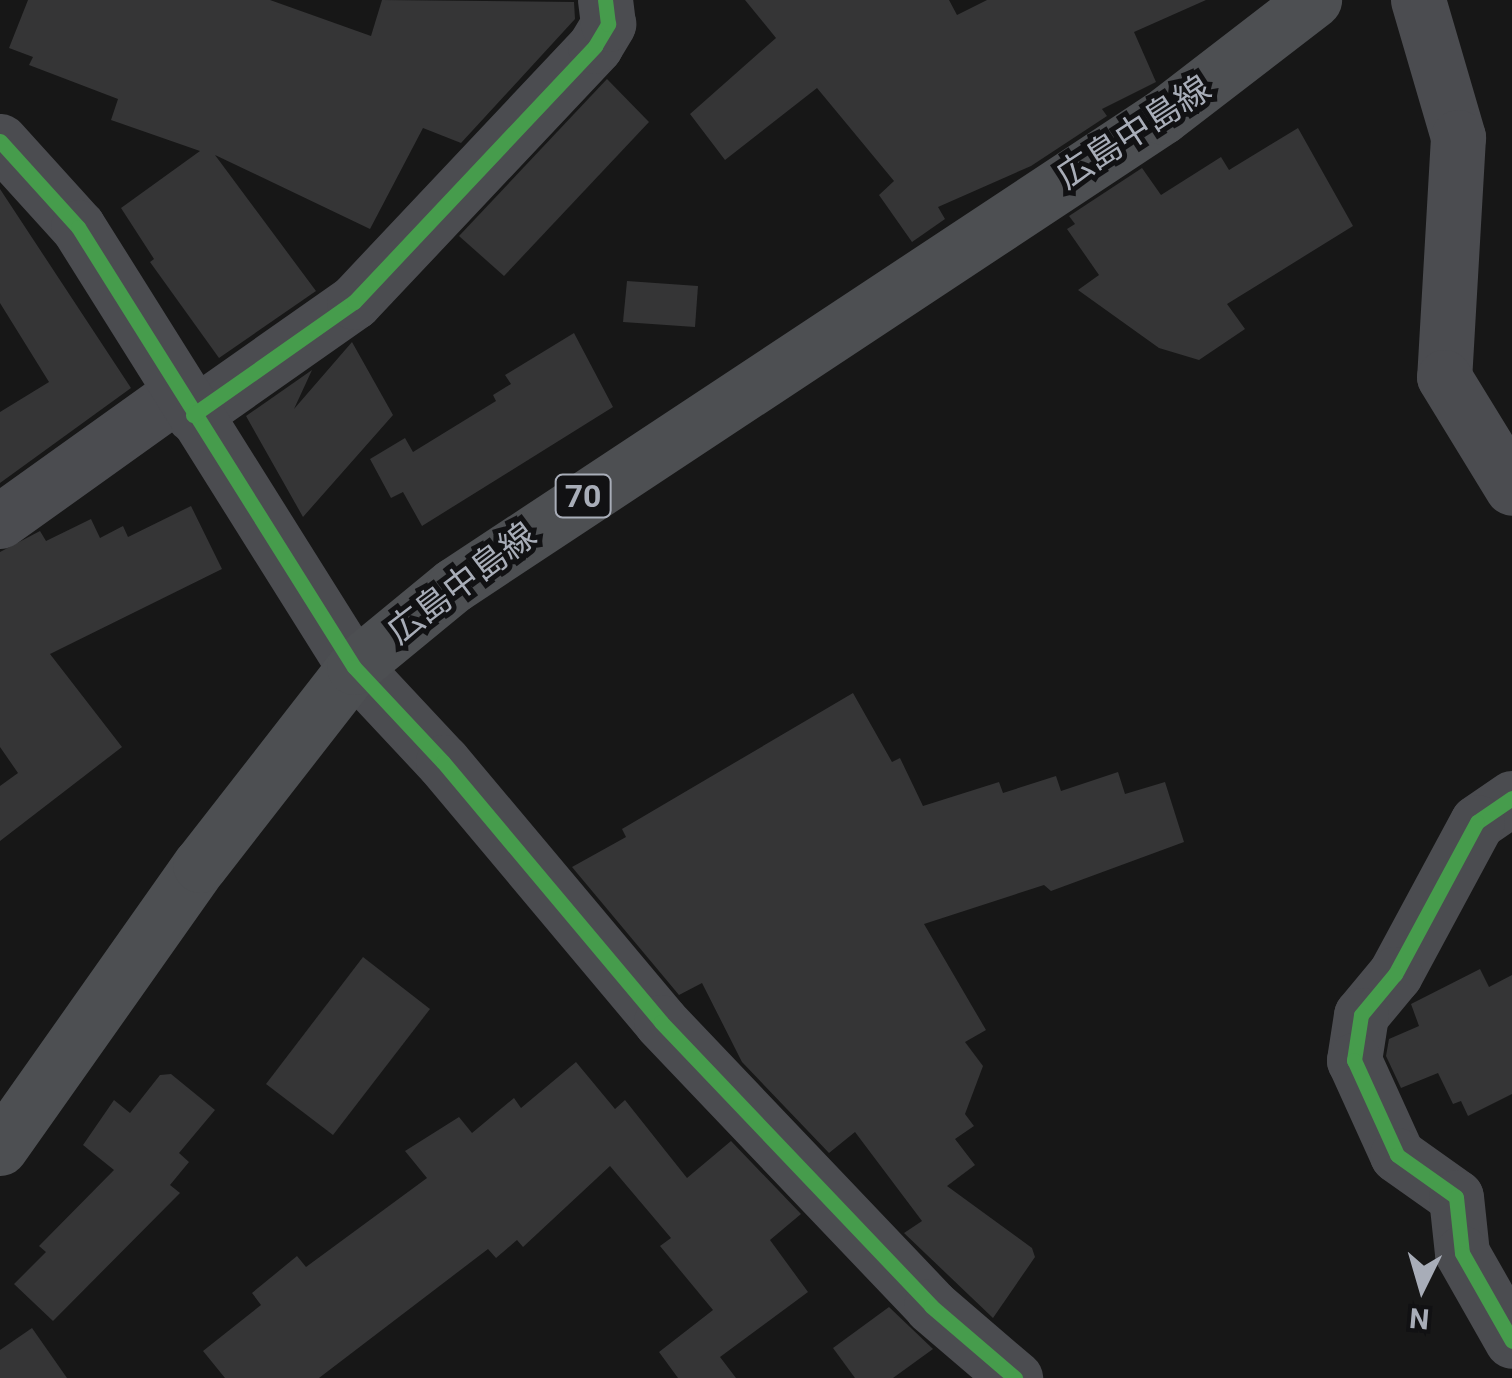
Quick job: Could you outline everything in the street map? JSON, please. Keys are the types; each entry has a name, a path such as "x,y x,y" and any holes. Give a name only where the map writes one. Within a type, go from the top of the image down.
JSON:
{"main road":[{"name":"広島中島線","path":"0,1148 200,865 354,667 454,585 1162,116 1314,0"}],"street":[{"path":"0,521 354,302 594,46 608,24 605,0"},
{"path":"1418,0 1458,137 1444,377 1512,488"},
{"path":"0,141 78,227 354,667 443,762 661,1022 931,1306 1015,1378"},
{"path":"1512,798 1476,822 1395,974 1361,1015 1354,1060 1397,1155 1456,1197 1462,1253 1512,1341"}],"building":[{"path":"28,0 270,0 371,36 382,0 574,2 575,19 461,143 423,128 370,229 215,155 316,291 219,358 150,262 154,259 121,208 200,151 111,120 118,99 29,65 33,57 9,48"},
{"path":"745,0 949,0 957,15 987,0 1206,0 1134,32 1156,82 1102,109 1107,116 1031,166 938,207 945,219 912,242 879,195 894,181 817,88 725,160 690,114 776,38"},
{"path":"607,79 649,122 504,276 459,236"},
{"path":"1298,128 1353,226 1227,304 1245,329 1199,360 1159,348 1078,290 1099,275 1067,229 1075,224 1069,216 1142,168 1161,195 1221,157 1229,170"},
{"path":"0,189 131,388 0,483 0,412 49,382 0,303"},
{"path":"627,281 698,286 695,327 623,322"},
{"path":"574,333 613,407 422,526 403,492 391,498 370,459 405,438 413,452 496,401 493,395 511,384 505,375"},
{"path":"352,342 393,415 303,517 246,416 312,370 294,409"},
{"path":"191,506 222,569 50,654 122,747 0,841 0,786 18,773 0,747 0,552 40,531 46,541 91,519 100,538 123,526 128,537"},
{"path":"853,693 892,762 900,758 923,806 999,782 1003,793 1056,776 1061,791 1118,772 1125,794 1165,782 1184,842 1051,891 1044,885 924,924 986,1030 965,1042 983,1066 965,1114 974,1126 955,1139 975,1165 947,1186 1032,1248 1035,1257 993,1318 904,1233 922,1221 855,1132 829,1153 742,1062 702,983 679,995 572,867 626,837 622,829"},
{"path":"363,957 430,1009 333,1135 266,1084"},
{"path":"1480,969 1489,987 1512,975 1512,1094 1468,1116 1461,1101 1453,1104 1438,1073 1401,1088 1386,1056 1389,1039 1419,1026 1411,1004"},
{"path":"576,1062 615,1109 625,1100 687,1178 731,1141 801,1214 770,1240 808,1292 720,1357 736,1378 678,1378 659,1352 713,1310 660,1246 671,1238 610,1166 523,1247 517,1240 496,1258 488,1249 319,1378 225,1378 203,1351 261,1305 252,1293 297,1256 306,1267 427,1178 405,1151 459,1117 472,1133 514,1098 521,1108"},
{"path":"171,1074 215,1110 179,1153 189,1162 170,1185 180,1193 53,1321 14,1284 46,1252 39,1246 114,1170 83,1145 114,1100 130,1113 160,1075"},
{"path":"889,1307 933,1349 893,1378 855,1378 833,1348"},
{"path":"32,1328 67,1378 0,1378 0,1350"}],"cycle path":[{"path":"193,415 354,302 595,46 608,24 605,0"},
{"path":"0,141 78,227 354,667 443,762 661,1022 931,1306 1015,1378"},
{"path":"1512,798 1477,822 1395,974 1361,1015 1354,1060 1397,1155 1456,1197 1462,1253 1512,1341"}]}
